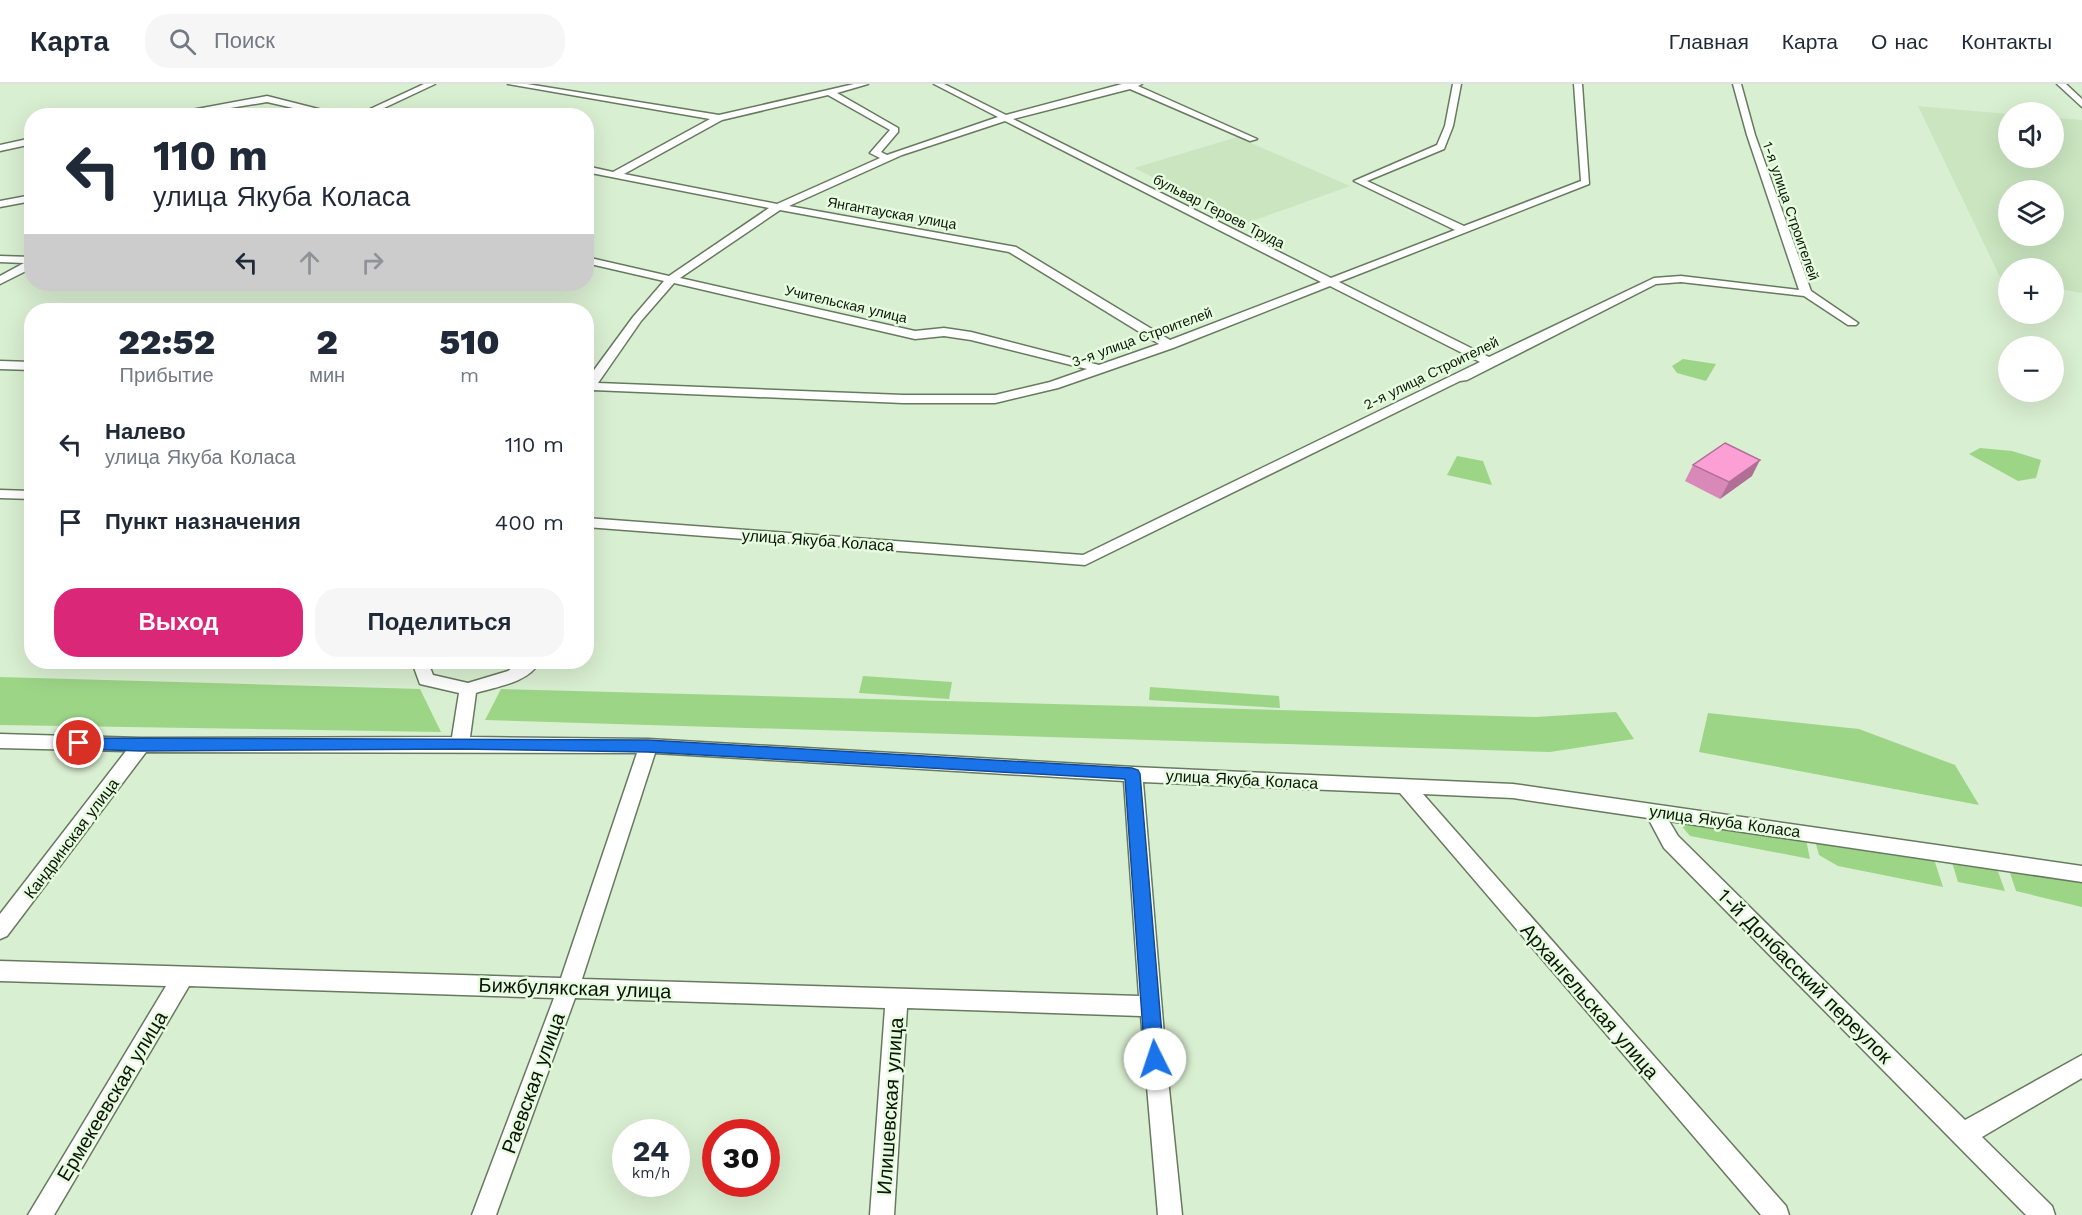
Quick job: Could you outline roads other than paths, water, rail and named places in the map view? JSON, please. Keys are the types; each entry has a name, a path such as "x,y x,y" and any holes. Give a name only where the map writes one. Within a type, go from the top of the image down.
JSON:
{"street":[{"path":"377,108 432,84"},
{"path":"512,84 719,118"},
{"path":"614,175 719,118 864,84"},
{"name":"бульвар Героев Труда","path":"938,84 1489,362"},
{"path":"1457,84 1449,126 1441,147 1359,181 1464,230"},
{"name":"3-я улица Строителей","path":"594,387 903,399 995,399 1054,385 1170,345 1586,182 1578,84"},
{"name":"1-я улица Строителей","path":"1737,84 1751,135 1806,292 1852,323"},
{"path":"594,379 637,319 672,279 778,207 887,158 1005,118 1131,85 1253,139"},
{"path":"2063,86 2082,90"},
{"path":"2063,86 2082,104"},
{"path":"829,92 895,130 875,153 887,158"},
{"path":"212,108 267,99 307,108"},
{"path":"0,148 24,143"},
{"name":"Янгантауская улица","path":"594,171 1012,249 1170,345"},
{"path":"0,204 24,200"},
{"path":"0,259 24,260"},
{"name":"Учительская улица","path":"594,262 915,335 944,332 971,336 1100,369"},
{"path":"0,281 24,266"},
{"name":"2-я улица Строителей","path":"1085,560 1458,377 1463,377 1654,281 1681,279 1788,293 1806,292"},
{"path":"0,365 24,366"},
{"path":"0,494 24,495"},
{"name":"улица Якуба Коласа","path":"594,523 1085,560"},
{"path":"422,669 426,680 468,689 514,675 522,669"},
{"path":"460,744 468,689"},
{"name":"улица Якуба Коласа","path":"0,741 141,745 648,746 1132,774 1513,791 2082,874"},
{"name":"Кандринская улица","path":"0,930 141,745"},
{"name":"Раевская улица","path":"484,1215 568,988 648,746"},
{"path":"1132,774 1150,1006 1170,1215"},
{"name":"Архангельская улица","path":"1405,786 1777,1215"},
{"name":"1-й Донбасский переулок","path":"1654,811 1671,842 2043,1215"},
{"name":"Бижбулякская улица","path":"0,970 1150,1006"},
{"name":"Ермекеевская улица","path":"40,1215 184,976"},
{"name":"Илишевская улица","path":"882,1215 897,998"},
{"path":"1964,1134 2082,1066"}]}
